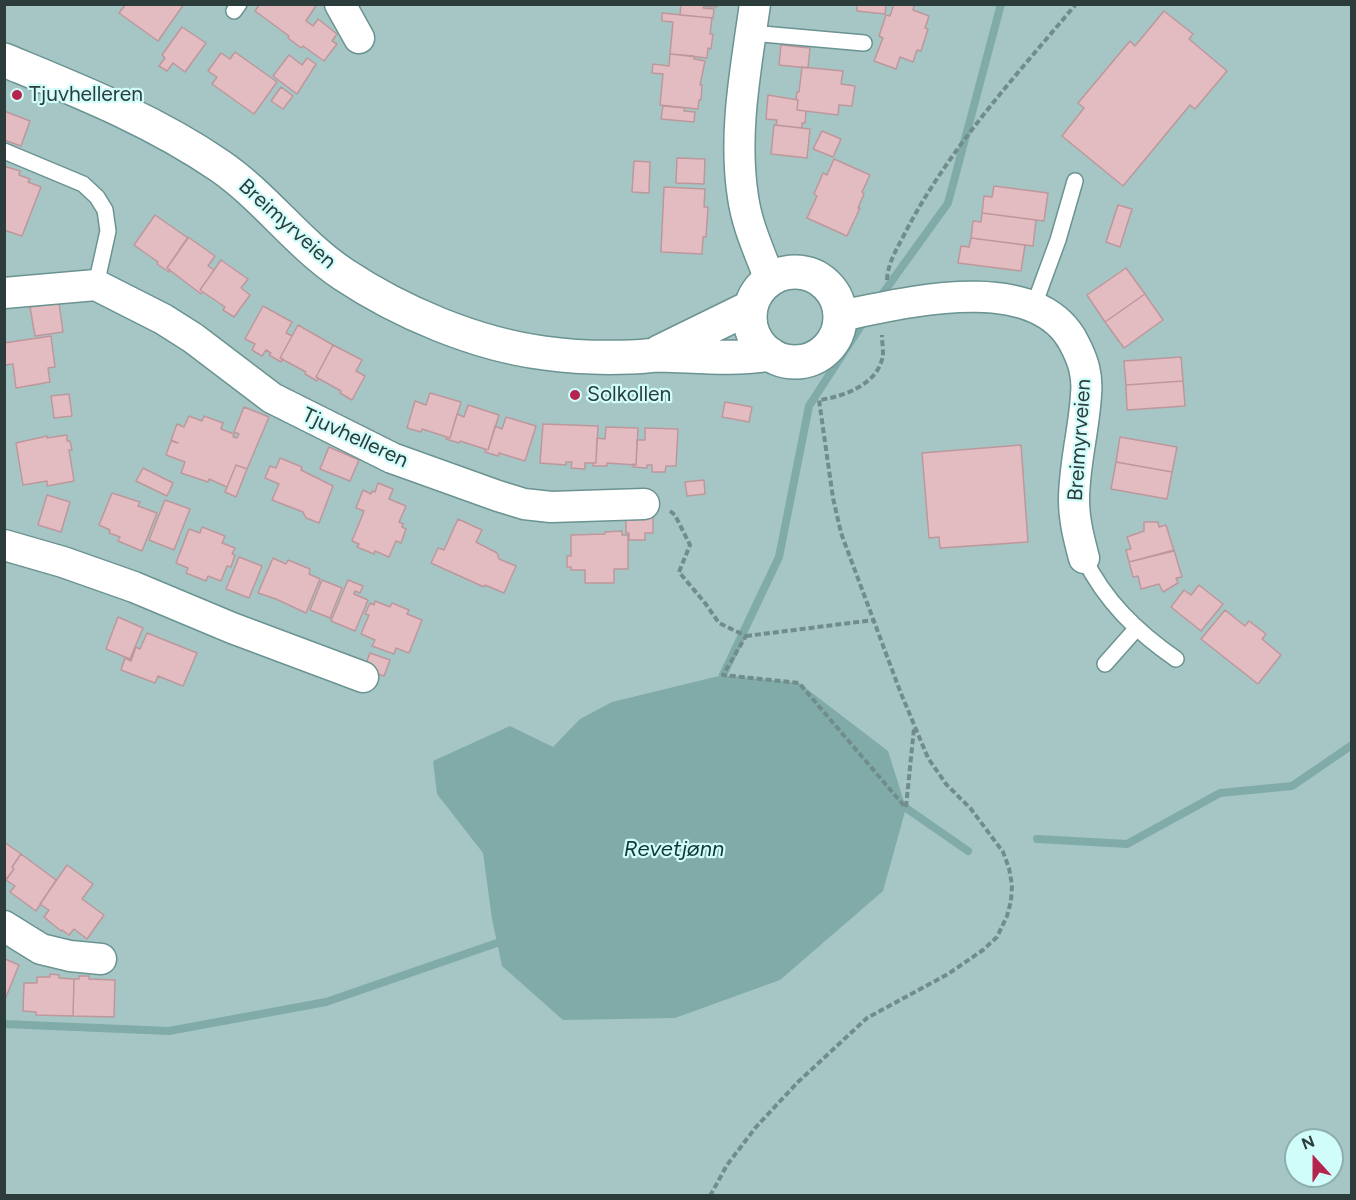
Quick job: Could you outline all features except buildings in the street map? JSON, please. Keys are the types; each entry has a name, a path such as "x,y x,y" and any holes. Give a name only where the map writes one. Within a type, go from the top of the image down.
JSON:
{"street":[{"path":"340,4 359,38"},
{"path":"753,19 739,135 740,165 743,198 750,226 770,280"},
{"name":"Breimyrveien","path":"4,60 105,101 184,142 223,167 252,191 312,251 343,274 428,319 468,335 510,348 545,354 591,357 652,355 747,358 770,354"},
{"path":"796,272 821,280 831,290 840,315 838,329 832,342 823,352 811,359 797,362 783,360 770,354 760,345 753,333 750,320 752,307 758,291 770,280 783,274 796,272"},
{"path":"4,293 96,285"},
{"name":"Tjuvhelleren","path":"96,285 163,319 193,338 272,398 392,458 524,504 551,507 644,504"},
{"name":"Breimyrveien","path":"840,315 940,298 968,296 1003,298 1045,312 1064,327 1083,360 1086,374 1086,402 1074,499 1076,527 1084,558"},
{"name":"Breimyrveien","path":"652,355 752,307"},
{"path":"4,545 63,562 134,587 232,628 363,677"},
{"path":"4,926 41,949 102,960"}],"lane":[{"path":"753,19 864,43"},
{"path":"4,151 83,184 97,197 105,210 108,231 96,285"},
{"path":"1033,308 1058,240 1075,181"},
{"name":"Breimyrveien","path":"1084,558 1101,590 1136,629 1176,659"},
{"path":"1105,664 1136,629"}],"path":[{"path":"710,1196 727,1165 756,1127 798,1082 867,1018 948,974 983,950 997,937 1007,916 1012,885 1003,852 972,809 946,784 928,758 841,533 832,498 819,400 836,398 856,390 875,371 883,355 888,267 914,215 974,127 1076,4"},
{"path":"644,504 665,508 675,515 690,545 679,572 719,623 746,636 874,620"},
{"path":"746,636 723,675 799,682 906,808 914,726"}],"shaded area":[{"path":"5,5 1351,5 1351,1195 5,1196"}],"water":[{"name":"Revetjønn","path":"723,675 799,683 888,751 906,808 883,891 780,980 675,1018 563,1020 502,966 492,919 483,853 437,794 433,761 510,726 553,747 580,719 612,702"}],"waterway":[{"path":"878,300 948,203 1001,4"},
{"path":"723,675 779,557 809,406 866,318"},
{"path":"1037,839 1127,844 1220,793 1292,786 1352,745"},
{"path":"906,808 968,851"},
{"path":"4,1024 169,1031 326,1002 497,943"}],"place":[{"name":"Tjuvhelleren","path":"17,95"},
{"name":"Solkollen","path":"575,395"}]}
